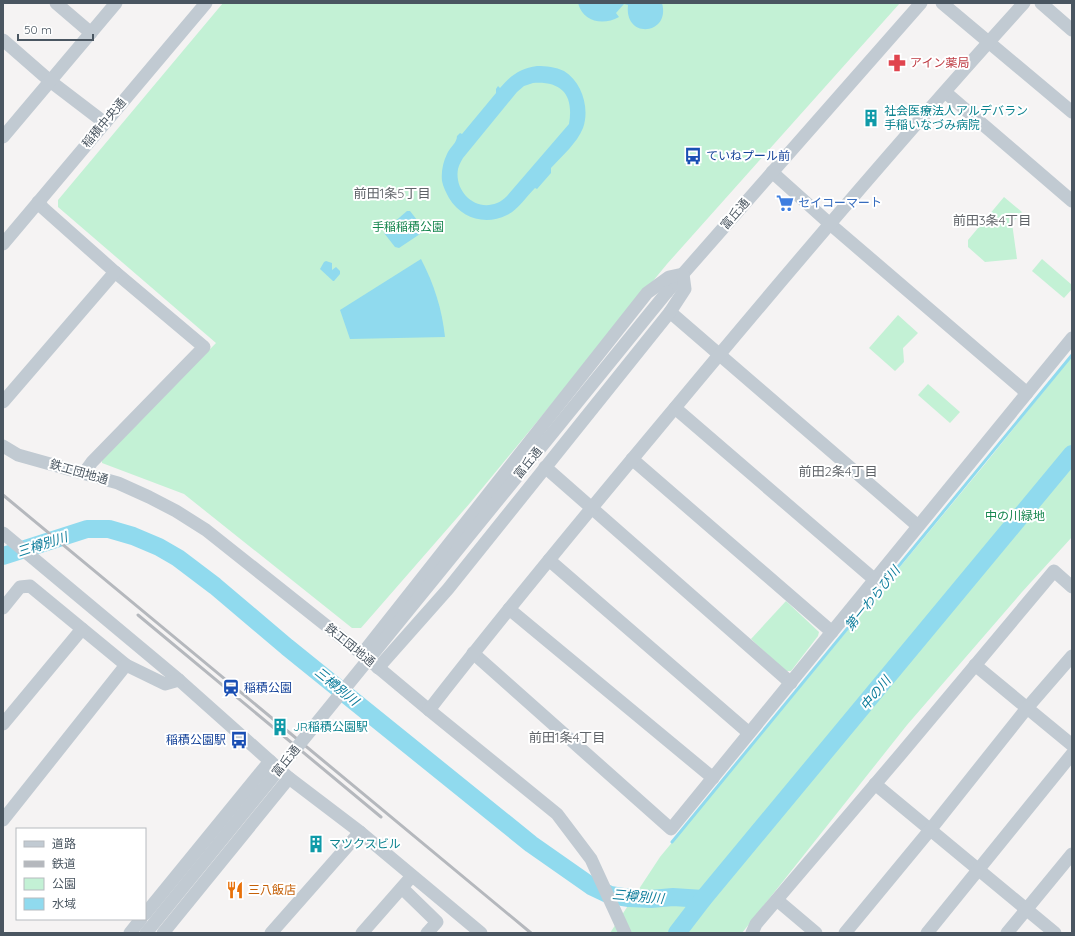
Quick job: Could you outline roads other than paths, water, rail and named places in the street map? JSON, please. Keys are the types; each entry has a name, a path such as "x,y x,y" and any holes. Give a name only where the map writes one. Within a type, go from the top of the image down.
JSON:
{"street":[{"path":"56,3 91,33"},
{"path":"5,130 50,81 116,3"},
{"name":"稲積中央通","path":"3,243 206,3"},
{"name":"富丘通","path":"146,933 667,292 921,3"},
{"path":"942,3 1072,112"},
{"path":"429,710 473,653 719,354 830,224 1024,3"},
{"path":"1041,3 1072,30"},
{"path":"3,40 50,81 105,122"},
{"path":"945,92 1072,201"},
{"path":"772,172 830,224 1027,393"},
{"path":"38,202 115,272 204,346 92,462 84,473"},
{"path":"3,402 115,272"},
{"path":"362,654 647,293 669,277 683,274 685,289 670,312 448,589 378,668"},
{"path":"670,312 918,526"},
{"path":"473,653 671,828 750,734 1072,338"},
{"path":"675,408 875,580"},
{"name":"鉄工団地通","path":"3,446 18,455 118,483 150,497 206,530 362,654 557,814 591,859 625,933"},
{"path":"632,459 832,632"},
{"path":"545,467 790,683"},
{"path":"3,533 179,680 289,778 360,832 481,933"},
{"path":"549,560 750,734"},
{"path":"752,933 756,924 1054,571 1072,587"},
{"path":"3,608 20,587 30,586 126,665 165,684 179,680"},
{"path":"509,609 713,778"},
{"path":"3,724 82,629"},
{"path":"845,933 930,830 1027,708 1072,656"},
{"path":"3,819 126,665"},
{"path":"975,665 1072,746"},
{"path":"927,933 1072,754"},
{"path":"146,913 270,761"},
{"path":"164,933 289,778"},
{"path":"875,784 1055,933"},
{"path":"271,933 360,832"},
{"path":"1007,933 1072,854"},
{"path":"362,933 412,876"},
{"path":"402,888 437,922 427,933"},
{"path":"777,900 816,933"},
{"path":"130,933 140,920"}],"water":[{"path":"578,3 662,3 663,14 660,22 654,27 647,29 639,28 633,24 629,16 628,5 624,4 616,13 619,17 613,20 600,22 589,18 584,14"},
{"path":"537,66 551,67 564,71 576,82 585,104 586,112 583,128 573,144 551,168 551,173 537,189 535,188 511,213 490,220 482,220 467,215 454,205 445,190 442,181 443,167 448,152 456,141 457,136 460,133 462,134 496,93 498,86 500,88 508,79 526,68","holes":["533,83 552,84 564,92 570,105 569,124 505,198 498,203 489,205 481,205 474,202 468,198 459,185 458,169 463,158 517,92 524,86"]},
{"path":"407,211 410,211 424,229 423,232 399,248 395,247 384,233 385,230"},
{"path":"421,259 437,297 445,337 350,339 340,310"},
{"path":"326,261 332,263 332,270 336,267 340,271 340,274 334,281 320,269"}],"waterway":[{"name":"第一わらび川","path":"672,842 1072,355"},
{"name":"中の川","path":"677,933 703,899 1072,454"},
{"name":"三樽別川","path":"3,556 87,529 109,529 133,536 159,547 178,558 215,586 287,647 531,844 591,886 610,895 629,898 651,899 673,897 703,899"}],"railway":[{"path":"3,495 531,933"},
{"path":"138,615 381,817"}],"place":[{"name":"アイン薬局","path":"897,63"},
{"name":"社会医療法人アルデバラン 手稲いなづみ病院","path":"871,118"},
{"name":"ていねプール前","path":"693,156"},
{"name":"セイコーマート","path":"785,203"},
{"name":"稲積公園","path":"231,688"},
{"name":"JR稲積公園駅","path":"280,727"},
{"name":"稲積公園駅","path":"239,740"},
{"name":"マツクスビル","path":"316,844"},
{"name":"三八飯店","path":"235,890"}],"district":[{"name":"前田1条5丁目","path":"392,193"},
{"name":"前田3条4丁目","path":"992,220"},
{"name":"前田2条4丁目","path":"838,471"},
{"name":"前田1条4丁目","path":"567,737"}],"park label":[{"name":"手稲稲積公園","path":"408,227"},
{"name":"中の川緑地","path":"1015,516"}]}
